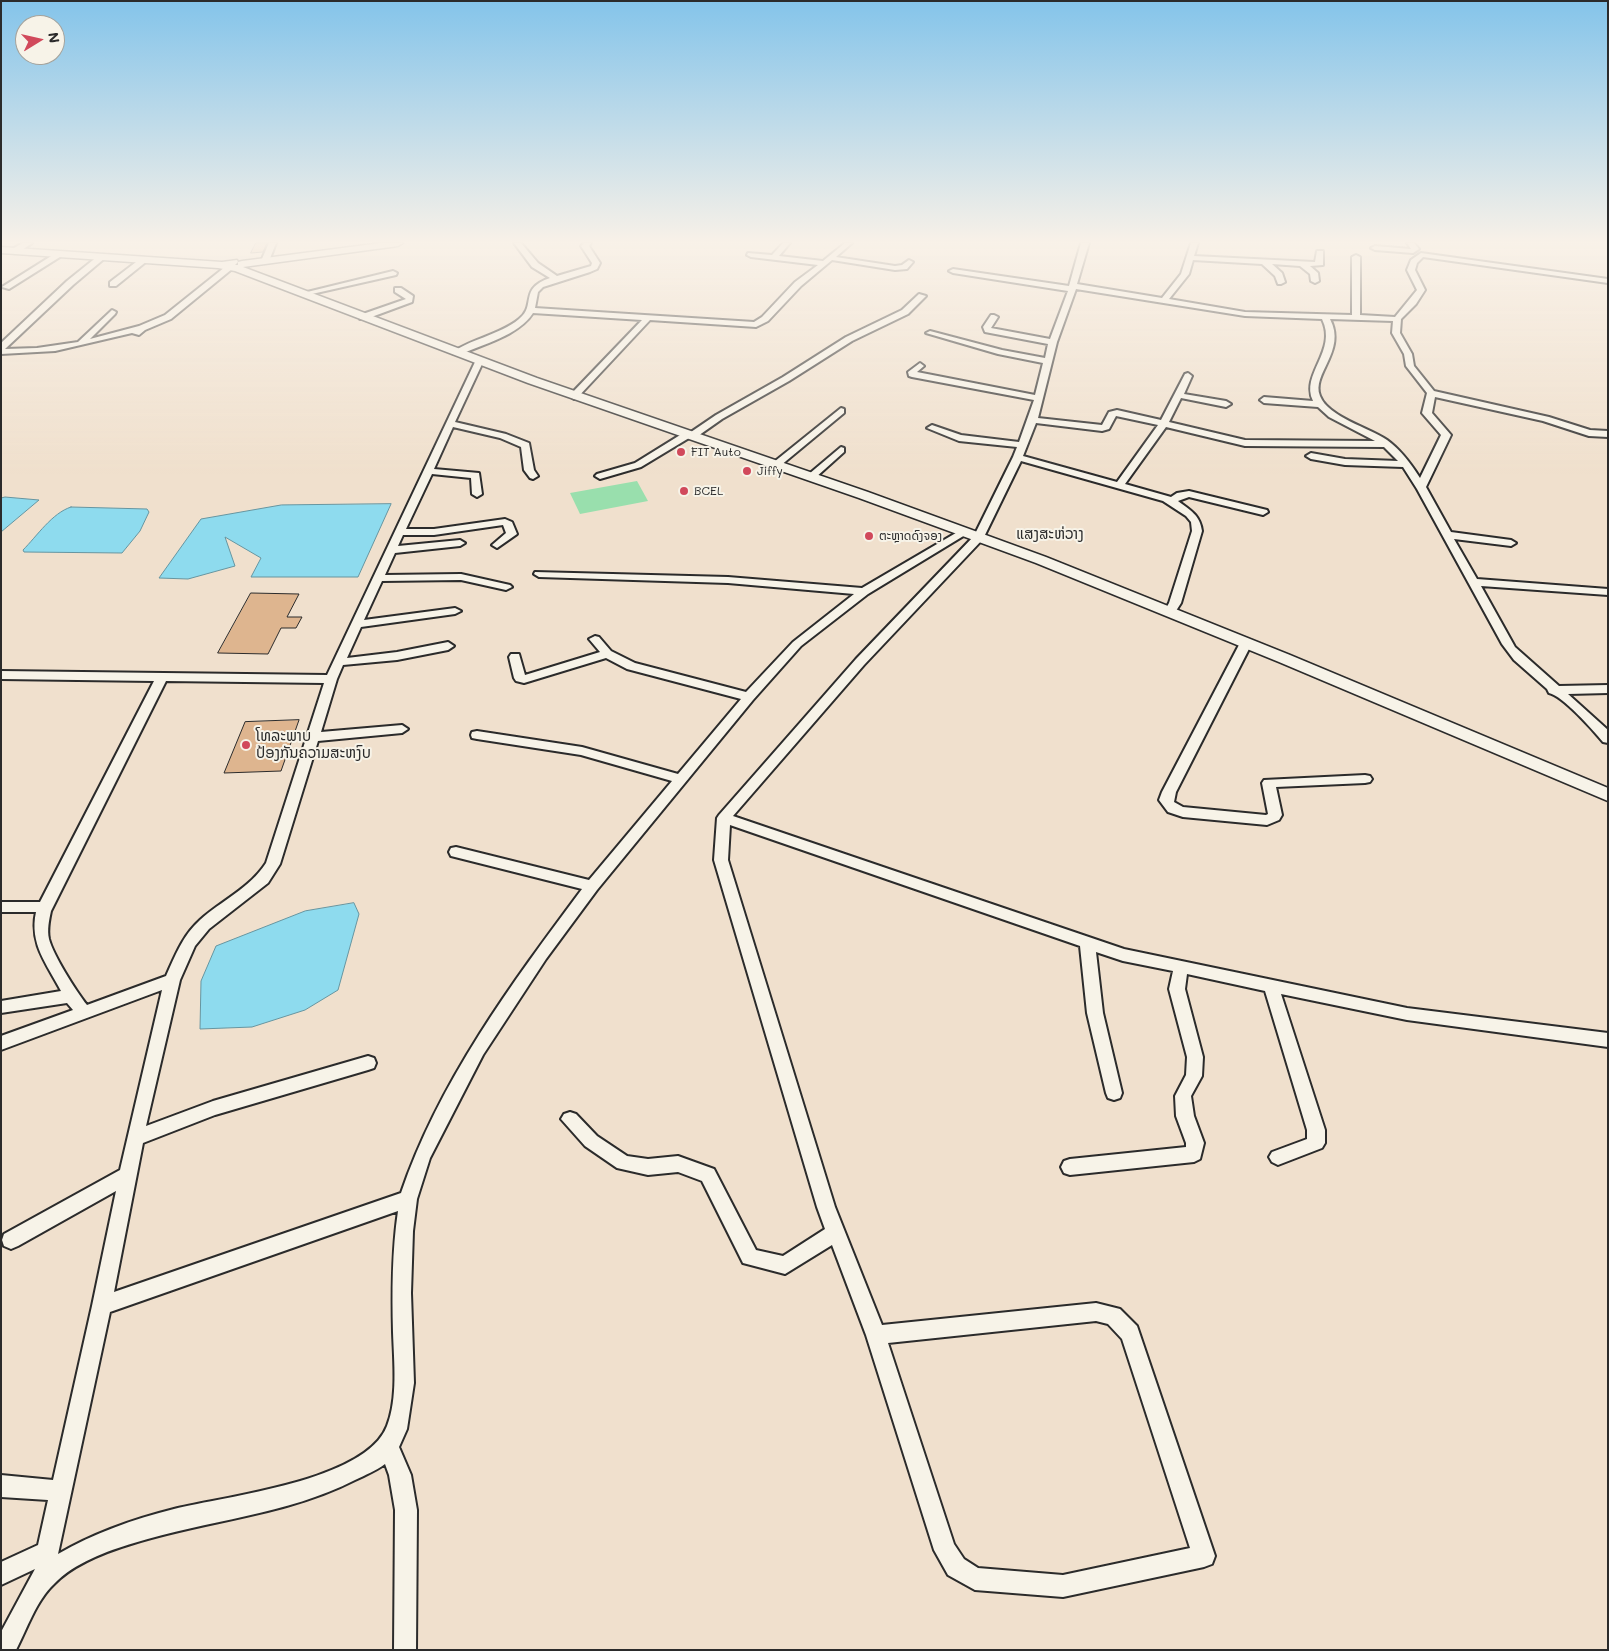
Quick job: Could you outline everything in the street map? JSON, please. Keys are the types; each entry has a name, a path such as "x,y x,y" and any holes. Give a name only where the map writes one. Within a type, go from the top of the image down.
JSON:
{"street":[{"path":"1,350 34,320"},
{"path":"81,344 104,320"},
{"path":"1,350 29,352 81,344 142,328 161,320"},
{"path":"371,320 574,396 812,476 972,534 1246,643 1608,795"},
{"path":"456,352 522,320"},
{"path":"574,396 646,320"},
{"path":"678,320 750,325 761,323 764,320"},
{"path":"600,476 635,466 786,379 849,339 888,320"},
{"path":"993,320 988,330 1053,342"},
{"path":"876,1334 1096,1312 1113,1316 1130,1332 1204,1556 1063,1586 975,1579 956,1567 945,1550 876,1334 835,1233 721,860 724,818 990,511 1018,457 1033,420 1053,342 1061,320"},
{"path":"1327,320 1330,326 1330,351 1315,384 1314,396 1320,404 1394,450 1422,487 1447,536 1514,653 1554,690 1594,723 1608,739"},
{"path":"1397,320 1396,333 1408,354 1410,366 1431,393 1546,419 1589,433 1608,434"},
{"path":"133,335 142,328"},
{"path":"930,333 1001,352 1049,362"},
{"path":"46,1576 47,1552 102,1306 135,1138 172,980 190,943 204,925 254,887 268,873 287,824 331,679 479,362"},
{"path":"920,366 912,374 1038,398"},
{"path":"1118,486 1164,423 1188,376"},
{"path":"1422,487 1446,435 1427,413 1431,393"},
{"path":"1177,395 1226,404"},
{"path":"1264,400 1320,404"},
{"path":"777,464 840,410"},
{"path":"1033,420 1102,428 1106,427 1112,414 1118,413 1245,443 1386,444"},
{"path":"450,424 504,436 526,445 529,470 533,476"},
{"path":"932,428 959,438 1023,445"},
{"path":"812,476 842,450"},
{"path":"1311,456 1345,462 1404,464"},
{"path":"1018,457 1171,501 1190,514 1196,522 1197,531 1176,603 1170,612"},
{"path":"428,471 476,475 477,494"},
{"path":"1171,501 1181,495 1190,494 1262,512"},
{"path":"400,532 445,532 505,522 508,524 512,534 497,544"},
{"path":"4,1650 35,1590 46,1576 67,1561 105,1541 124,1534 173,1520 303,1492 332,1481 362,1466 376,1458 388,1446 397,1429 404,1382 402,1293 404,1231 408,1199 422,1157 477,1050 541,955 592,886 749,697 797,644 864,592 972,534"},
{"path":"1447,536 1510,543"},
{"path":"391,550 460,543"},
{"path":"539,574 728,580 864,592"},
{"path":"378,578 454,577 506,587"},
{"path":"1474,582 1608,592"},
{"path":"357,624 455,611"},
{"path":"595,639 607,654 631,666 749,697"},
{"path":"1246,643 1169,792 1166,800 1172,810 1267,820 1274,818 1275,815 1269,783 1365,779"},
{"path":"339,662 397,656 448,646"},
{"path":"515,658 518,675 524,679 607,654"},
{"path":"1,675 331,679"},
{"path":"83,1012 71,996 42,941 40,933 45,907 162,676"},
{"path":"1554,690 1608,689"},
{"path":"313,737 402,730"},
{"path":"477,735 582,751 680,779"},
{"path":"724,818 1123,955 1407,1014 1608,1040"},
{"path":"456,852 592,886"},
{"path":"1,907 45,907"},
{"path":"1087,942 1095,1013 1114,1093"},
{"path":"1070,1167 1194,1154 1195,1143 1185,1116 1183,1096 1194,1076 1195,1057 1177,989 1181,967"},
{"path":"1,1043 172,980"},
{"path":"1271,986 1316,1130 1316,1143 1278,1157"},
{"path":"1,1007 71,996"},
{"path":"135,1138 213,1108 368,1062"},
{"path":"570,1119 591,1141 623,1163 648,1167 678,1164 708,1174 750,1257 785,1265 835,1233"},
{"path":"11,1240 128,1174"},
{"path":"102,1306 408,1199"},
{"path":"388,1446 400,1475 406,1510 405,1650"},
{"path":"1,1486 61,1490"},
{"path":"1,1574 47,1552"}],"green space":[{"path":"637,481 648,501 580,514 570,493"}],"water":[{"path":"5,497 39,500 1,532 1,498"},
{"path":"391,504 358,577 251,577 261,558 225,537 235,566 188,579 159,578 201,519 281,505"},
{"path":"71,507 147,509 149,512 140,531 122,553 24,552 23,550 57,514"},
{"path":"354,903 359,914 338,990 305,1010 252,1027 200,1029 201,981 216,946 305,911"}],"building":[{"path":"251,593 299,594 287,617 302,617 296,628 281,628 268,654 218,653"},
{"name":"ໂທລະພາບ ປ້ອງກັນຄວາມສະຫງົບ","path":"299,720 281,771 224,773 245,722"}],"place":[{"name":"FIT Auto","path":"681,452"},
{"name":"Jiffy","path":"747,471"},
{"name":"BCEL","path":"684,491"},
{"name":"ຕະຫຼາດດົງຈອງ","path":"869,536"},
{"name":"ໂທລະພາບ ປ້ອງກັນຄວາມສະຫງົບ","path":"246,745"}],"district":[{"name":"ແສງສະຫ່ວາງ","path":"1050,534"}]}
